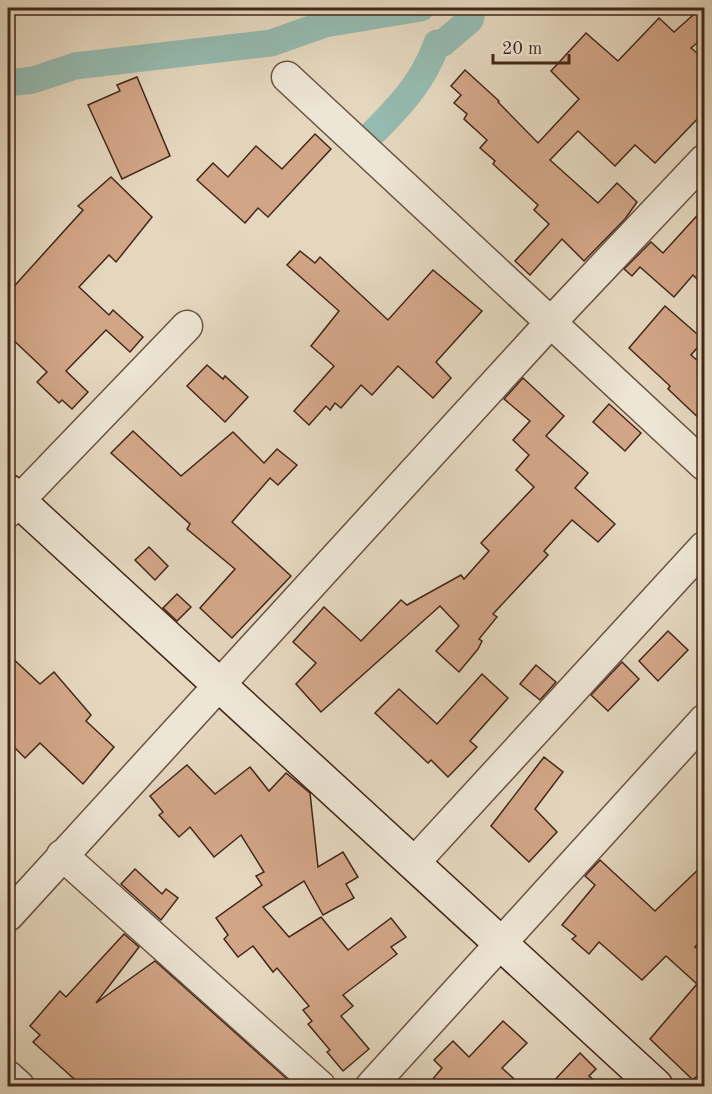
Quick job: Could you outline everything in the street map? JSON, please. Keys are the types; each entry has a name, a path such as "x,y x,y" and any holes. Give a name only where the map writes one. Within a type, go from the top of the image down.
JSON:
{"street":[{"path":"287,77 705,465"},
{"path":"8,916 552,321 705,160"},
{"path":"187,326 11,501 220,685 656,1086"},
{"path":"413,864 705,547"},
{"path":"371,1086 705,720"},
{"path":"62,855 320,1086"},
{"path":"8,1076 18,1086"}],"building":[{"path":"701,8 705,8 705,36 691,48 705,60 705,111 655,163 635,145 615,166 578,131 550,160 598,203 617,183 637,202 625,219 584,261 562,239 530,275 515,261 549,224 534,210 538,205 493,164 495,161 480,148 487,140 464,119 467,114 454,103 461,95 451,86 465,70 499,101 538,143 579,99 551,71 586,33 618,61 659,18 674,32"},
{"path":"137,77 170,156 122,179 88,105 120,91 117,85"},
{"path":"315,134 331,149 268,217 258,208 245,223 197,180 213,163 228,177 256,146 282,169"},
{"path":"111,177 152,217 116,262 109,255 79,287 109,315 113,310 143,337 130,352 106,330 66,371 88,392 72,409 62,400 59,403 37,382 47,372 8,335 8,293 83,210 78,206"},
{"path":"705,207 705,287 693,275 674,297 640,267 632,276 624,269 651,242 663,253"},
{"path":"300,251 315,263 320,257 388,320 433,270 482,311 436,362 451,378 433,398 398,366 372,395 361,385 341,408 335,403 330,410 326,406 309,425 294,411 334,366 311,346 339,311 287,265"},
{"path":"665,306 704,340 691,355 705,367 705,424 668,389 670,386 629,348"},
{"path":"207,365 223,379 225,376 248,397 225,422 187,386"},
{"path":"523,378 564,416 546,436 588,473 575,488 615,524 598,542 572,520 544,551 548,555 493,614 497,617 479,639 482,641 478,649 459,672 436,651 459,626 440,606 321,712 296,684 316,663 293,642 324,607 361,641 401,600 407,605 461,575 464,579 489,551 481,543 534,487 516,470 529,455 513,440 530,421 504,399"},
{"path":"609,404 641,433 625,451 593,422"},
{"path":"133,431 181,476 233,432 264,463 277,449 297,465 278,485 270,478 232,522 291,576 232,638 200,608 235,569 187,529 190,524 111,453"},
{"path":"149,547 168,566 155,580 135,560"},
{"path":"177,594 191,607 177,621 163,608"},
{"path":"668,631 688,650 658,681 639,661"},
{"path":"8,654 40,684 54,672 91,715 86,721 114,747 83,784 40,743 25,758 8,741"},
{"path":"622,662 639,679 608,711 591,695"},
{"path":"536,665 556,682 540,700 520,684"},
{"path":"482,674 508,698 470,741 477,747 448,777 431,760 428,763 375,713 399,689 437,724"},
{"path":"544,757 563,772 535,809 557,832 529,862 491,826"},
{"path":"187,765 215,794 250,767 269,791 286,773 310,793 318,867 343,852 358,877 346,884 354,898 323,915 304,881 263,907 289,937 321,917 348,950 391,918 406,937 391,947 397,954 343,995 353,1006 341,1016 369,1049 343,1071 327,1052 330,1050 308,1024 312,1021 303,1010 309,1006 277,968 273,972 253,946 238,957 224,939 228,935 216,918 262,885 256,876 264,872 241,835 214,857 190,827 179,837 159,815 163,812 150,796"},
{"path":"600,860 655,911 705,863 705,936 695,947 705,956 705,1068 693,1080 650,1039 697,984 666,956 642,980 599,942 589,954 572,939 576,936 562,925 595,885 585,876"},
{"path":"135,869 162,894 166,889 178,898 161,920 121,884"},
{"path":"124,934 139,947 96,1003 155,961 295,1086 82,1086 33,1042 40,1035 30,1026 60,991 66,997"},
{"path":"503,1021 527,1043 502,1068 522,1086 427,1086 442,1068 434,1060 453,1041 469,1057"},
{"path":"580,1053 596,1069 589,1076 601,1086 549,1086"}],"waterway":[{"path":"8,83 33,80 75,66 271,43 325,24 421,8"},
{"path":"374,132 419,80 437,43 443,43 470,20 473,8"}]}
